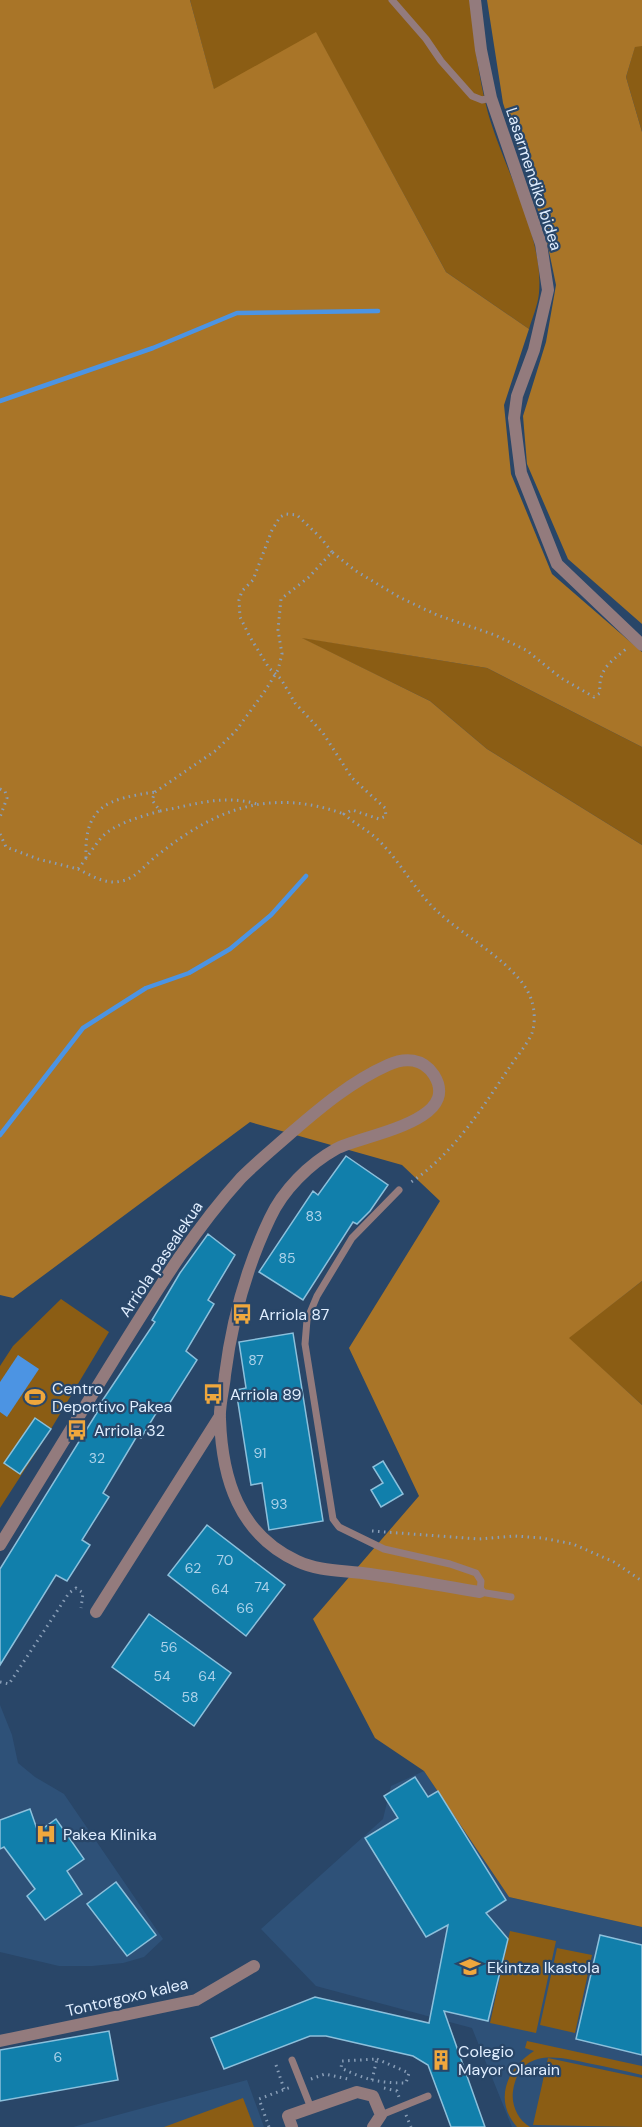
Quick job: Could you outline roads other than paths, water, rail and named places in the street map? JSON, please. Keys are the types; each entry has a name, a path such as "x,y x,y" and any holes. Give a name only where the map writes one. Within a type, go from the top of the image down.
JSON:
{"street":[{"name":"Lasarmendiko bidea","path":"475,0 481,50 491,99 541,244 548,290 534,350 517,396 514,418 521,474 558,564 639,642"},
{"name":"Arriola pasealekua","path":"0,1545 159,1288 201,1225 260,1160 317,1110 361,1080 400,1060 420,1062 433,1074 440,1090 434,1108 428,1114 411,1122 351,1142 322,1158 280,1200 253,1258 236,1310 230,1338 220,1416 226,1469 234,1496 247,1522 267,1544 298,1562 329,1570 365,1573 480,1592"},
{"name":"Arriola pasealekua","path":"96,1612 220,1416"},
{"name":"Tontorgoxo kalea","path":"0,2041 196,2000 254,1966"},
{"path":"292,2127 288,2116 357,2092 373,2096 381,2115 373,2127"}],"lane":[{"path":"392,0 472,96 482,100 491,99"},
{"path":"399,1190 352,1238 317,1296 307,1320 305,1344 333,1520 339,1527 384,1549 450,1563 476,1574 481,1581 480,1592 511,1598"},
{"path":"292,2060 310,2108"},
{"path":"381,2115 428,2096"}],"water":[{"path":"18,1355 39,1369 7,1417 0,1412 0,1382"}],"waterway":[{"path":"0,401 153,348 237,313 378,311"},
{"path":"0,1135 83,1028 146,988 189,973 230,949 271,915 306,876"}],"place":[{"name":"Arriola 87","path":"242,1314"},
{"name":"Arriola 89","path":"213,1394"},
{"name":"Centro Deportivo Pakea","path":"35,1397"},
{"name":"Arriola 32","path":"77,1430"},
{"name":"Pakea Klinika","path":"46,1834"},
{"name":"Ekintza Ikastola","path":"470,1967"},
{"name":"Colegio Mayor Olarain","path":"441,2060"}]}
